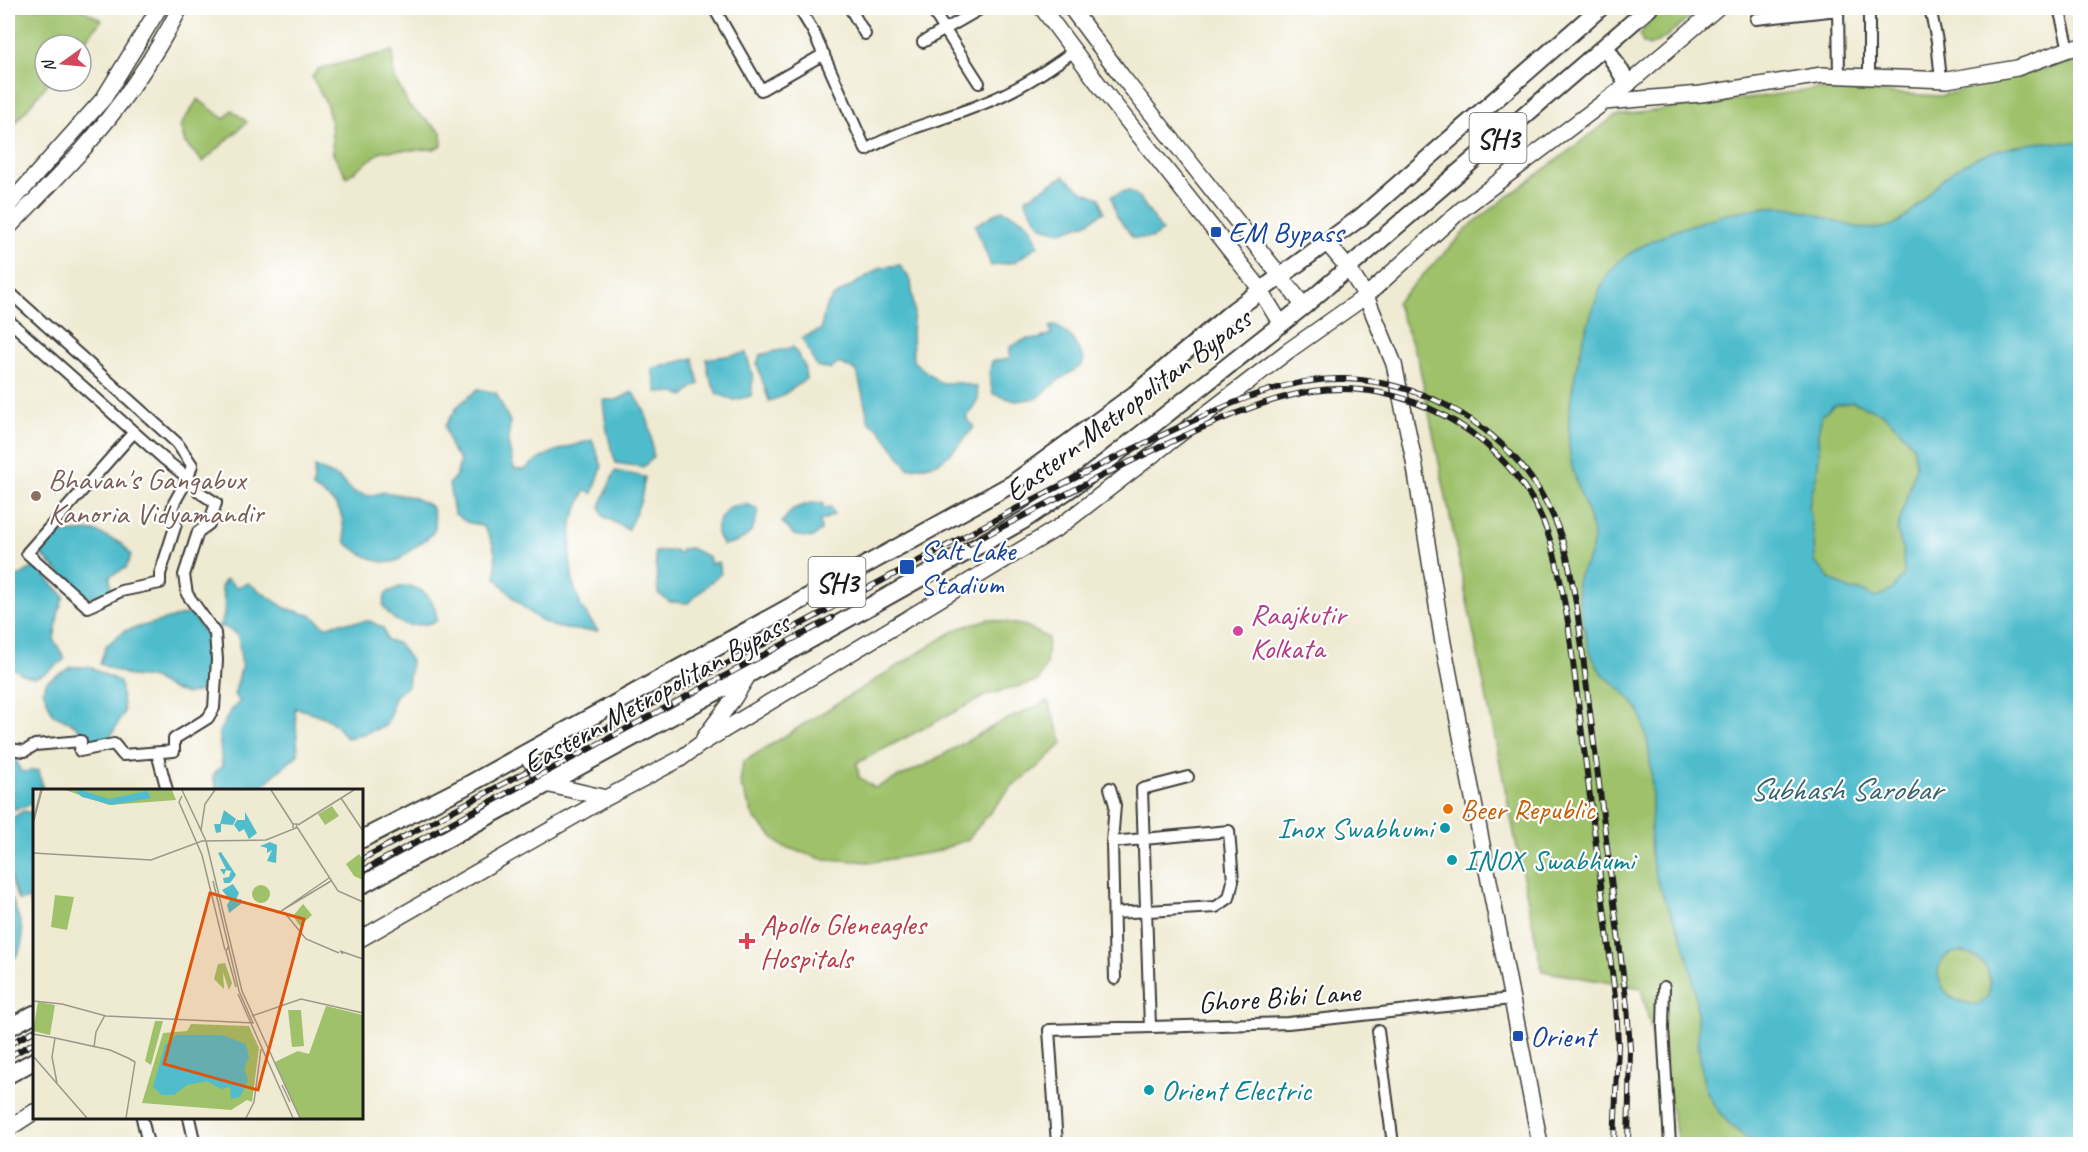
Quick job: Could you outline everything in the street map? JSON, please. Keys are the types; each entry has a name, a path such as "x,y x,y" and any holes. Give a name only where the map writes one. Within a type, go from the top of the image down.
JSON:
{"main road":[{"name":"Eastern Metropolitan Bypass","path":"363,838 466,786 1012,484 1135,394 1233,311 1361,217 1600,8"},
{"name":"Eastern Metropolitan Bypass","path":"363,884 749,674 1024,520 1083,480 1304,306 1649,8"},
{"path":"1605,46 1628,84"},
{"path":"8,1028 33,1015"},
{"path":"8,1076 33,1062"}],"street":[{"path":"8,206 104,98 159,8"},
{"path":"8,228 78,155 107,119 167,32 180,8"},
{"path":"714,8 760,90 824,54"},
{"path":"799,8 824,54 866,150 881,141 1016,90 1074,51"},
{"path":"850,8 865,34"},
{"path":"931,8 979,83"},
{"path":"923,42 981,8"},
{"path":"1042,8 1255,282 1259,292 1281,324"},
{"path":"1071,8 1304,306"},
{"path":"363,938 606,798 680,759 699,745 1059,527 1288,351 1366,296 1461,210 1628,84 1717,8"},
{"path":"1869,8 1869,76"},
{"path":"1930,8 1941,80"},
{"path":"1603,102 1701,94 1822,75 1947,81 2018,68 2075,48 2059,8"},
{"path":"1756,19 1838,9 1839,75"},
{"path":"124,66 138,76"},
{"path":"1328,243 1366,296 1394,364 1414,461 1445,651 1540,1144"},
{"path":"8,291 177,443 192,465 170,516 176,524 160,574 160,583 122,591 88,607 27,553 134,432"},
{"path":"8,320 188,478 199,492 216,503 209,524 198,532 184,575 187,594 215,633 217,660 213,708 208,718 174,739 174,751 123,755 114,744 80,751 81,741 35,745 25,751 8,749"},
{"path":"699,745 749,674"},
{"path":"158,753 167,789"},
{"path":"525,753 546,784 606,798"},
{"path":"1150,1027 1142,789 1188,777"},
{"path":"1110,788 1114,805 1112,842 1115,979"},
{"path":"1112,842 1229,831 1233,881 1229,898 1216,907 1114,913"},
{"path":"1664,987 1663,1028 1670,1144"},
{"name":"Ghore Bibi Lane","path":"1057,1144 1049,1030 1288,1023 1511,999"},
{"path":"1378,1031 1393,1144"},
{"path":"8,1129 33,1113"},
{"path":"142,1119 148,1144"},
{"path":"189,1119 195,1144"}],"green space":[{"path":"8,8 79,8 102,20 91,33 33,33 33,93 40,93 8,132"},
{"path":"1664,8 1702,8 1663,39 1649,46 1643,43 1640,35 1649,21"},
{"path":"393,51 393,74 409,106 441,132 442,145 434,149 382,151 347,177 333,154 331,122 326,103 312,77 318,69"},
{"name":"Subhash Sarobar","path":"2080,60 2080,1144 1679,1144 1641,988 1542,971 1418,359 1396,303 1473,223 1615,116 1818,89 1940,96"},
{"path":"198,99 224,119 232,110 247,122 203,162 185,143 180,126"},
{"path":"989,619 1026,626 1048,638 1046,665 1038,681 987,695 857,763 859,777 875,788 925,765 997,724 1048,701 1063,743 1038,767 1011,787 968,839 935,852 872,862 822,859 782,846 754,818 740,783 743,762 957,629"}],"water":[{"name":"Subhash Sarobar","path":"2080,143 2080,1144 1755,1144 1726,1120 1714,1105 1705,1087 1692,974 1682,938 1659,885 1651,854 1651,772 1643,723 1632,701 1606,677 1595,663 1585,634 1577,583 1591,552 1593,537 1592,527 1573,472 1569,443 1570,404 1582,345 1599,293 1611,270 1624,258 1667,234 1720,216 1769,207 1787,207 1864,228 1877,229 1890,226 1904,218 1943,179 1965,163 2002,149 2028,144","holes":["1852,402 1882,413 1899,429 1913,445 1916,466 1897,531 1903,551 1904,575 1893,589 1875,598 1862,591 1850,590 1830,579 1815,562 1809,506 1817,473 1818,433 1822,415 1834,405","1964,952 1982,963 1989,974 1988,996 1979,1004 1956,1000 1941,984 1938,971 1944,958 1952,953"]},
{"path":"1064,176 1082,191 1100,198 1104,212 1087,223 1061,232 1042,227 1025,199"},
{"path":"1128,190 1139,197 1162,231 1152,238 1133,238 1117,216 1111,196"},
{"path":"1002,210 1026,222 1033,231 1038,245 1015,262 991,266 975,225"},
{"path":"900,265 911,281 914,311 913,361 940,383 961,383 977,387 978,400 966,418 974,427 954,450 937,463 908,468 880,430 869,422 857,371 839,363 831,369 817,367 802,338 821,330 825,308 833,297 882,267"},
{"path":"1056,325 1071,337 1084,359 1082,365 1056,382 1038,398 1016,401 993,394 989,374 992,361 1010,358 1010,347 1026,339 1039,339 1051,334 1050,327"},
{"path":"793,347 804,365 806,379 780,397 769,401 757,364 760,355"},
{"path":"746,353 753,377 751,396 734,400 717,394 709,376 706,359"},
{"path":"693,358 699,384 685,396 657,392 652,369"},
{"path":"478,389 496,393 510,422 508,443 514,469 524,470 548,454 592,440 602,466 593,493 585,491 572,521 570,559 573,583 581,607 598,631 556,627 527,611 496,578 494,550 491,539 483,526 466,522 454,513 449,484 457,474 460,461 451,448 445,426 458,406"},
{"path":"632,392 646,415 652,440 653,458 643,467 616,463 606,424 603,400 617,400"},
{"path":"315,467 339,478 353,492 369,496 384,492 412,497 431,506 435,521 434,531 396,561 383,562 363,554 346,543 341,516 336,505 313,488"},
{"path":"615,471 645,477 641,500 628,530 603,516 600,506"},
{"path":"811,503 823,503 823,508 831,507 834,515 820,521 821,531 811,538 794,535 782,522 793,509"},
{"path":"746,504 758,509 752,530 744,538 723,545 717,532 719,520 729,507"},
{"path":"94,531 121,543 131,555 126,568 110,576 111,592 102,597 84,597 40,553 48,537 71,532"},
{"path":"690,548 709,557 711,564 718,562 721,573 688,603 670,602 658,593 655,552 675,550 677,554 681,552 681,549"},
{"path":"35,566 64,596 54,640 65,659 43,674 31,677 8,664 8,590 16,578"},
{"path":"226,579 237,587 248,583 285,608 313,616 325,627 338,623 370,621 383,628 387,640 399,644 411,661 408,686 394,697 390,717 385,726 346,738 336,725 324,717 295,708 298,754 261,789 216,787 213,777 222,766 219,732 230,712 240,701 234,695 242,666 238,636 225,627 218,627 224,612 221,587"},
{"path":"402,586 416,588 427,595 434,607 437,621 421,625 406,625 388,613 383,605 386,593"},
{"path":"190,613 206,634 211,662 206,690 186,694 171,689 153,678 130,676 100,664 106,646 124,631"},
{"path":"71,667 90,667 120,682 124,712 109,739 87,745 75,725 53,715 43,690 47,681"},
{"path":"15,757 21,772 39,770 43,789 33,789 32,801 23,808 8,810 8,758"},
{"path":"23,811 33,813 33,911 29,899 18,900 8,870 8,821"},
{"path":"8,889 22,929 22,938 21,948 8,964"}],"railway":[{"path":"363,858 1027,503 1158,437 1225,406 1272,389 1320,380 1345,379 1376,382 1406,389 1435,400 1462,414 1488,432 1530,477 1547,504 1563,542 1577,609 1627,1006 1630,1049 1628,1144"},
{"path":"969,544 1197,430 1273,400 1313,391 1347,389 1380,393 1412,401 1443,415 1471,433 1497,455 1519,480 1543,521 1557,564 1568,622 1616,1004 1618,1045 1614,1144"},
{"path":"363,870 832,618"},
{"path":"8,1045 33,1032"},
{"path":"8,1057 33,1044"}],"place":[{"name":"EM Bypass","path":"1216,232"},
{"name":"Bhavan's Gangabux Kanoria Vidyamandir","path":"36,496"},
{"name":"Salt Lake Stadium","path":"907,567"},
{"name":"Raajkutir Kolkata","path":"1238,631"},
{"name":"Beer Republic","path":"1448,809"},
{"name":"Inox Swabhumi","path":"1445,828"},
{"name":"INOX Swabhumi","path":"1452,860"},
{"name":"Apollo Gleneagles Hospitals","path":"747,941"},
{"name":"Orient","path":"1518,1036"},
{"name":"Orient Electric","path":"1149,1090"}]}
